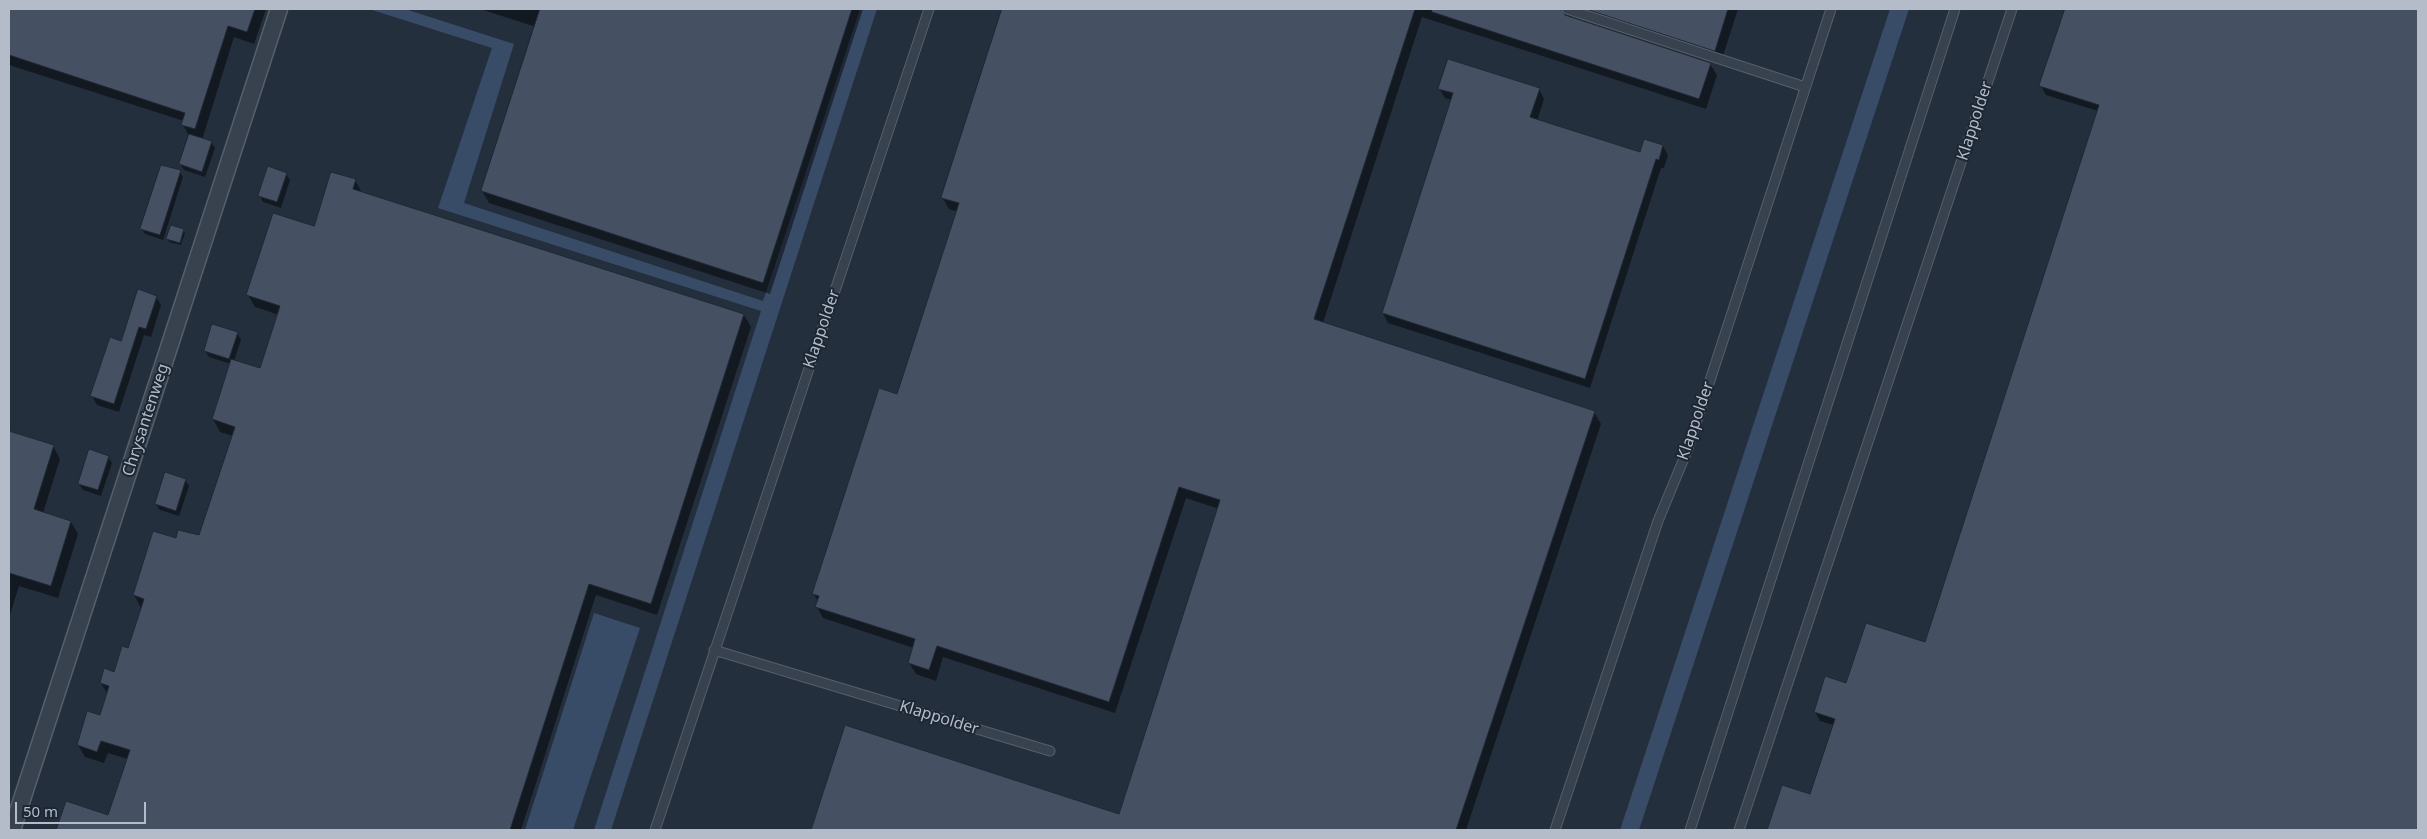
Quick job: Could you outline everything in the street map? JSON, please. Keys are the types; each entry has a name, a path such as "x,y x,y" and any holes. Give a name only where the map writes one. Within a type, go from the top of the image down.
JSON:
{"street":[{"name":"Chrysantenweg","path":"12,830 279,9"}],"lane":[{"name":"Klappolder","path":"655,830 929,9"},
{"path":"1567,9 1805,87"},
{"name":"Klappolder","path":"1555,830 1658,521 1687,451 1830,9"},
{"path":"1690,830 1955,9"},
{"name":"Klappolder","path":"1739,830 2012,9"},
{"name":"Klappolder","path":"714,650 1050,751"}],"water":[{"path":"369,9 405,9 514,44 464,203 763,301 860,9 877,9 611,830 594,830 761,311 438,208 492,48"},
{"path":"1890,9 1909,9 1639,830 1620,830"},
{"path":"594,613 640,628 573,830 525,830"}],"building":[{"path":"9,9 255,9 247,32 228,26 195,129 181,125 185,113 9,55"},
{"path":"540,9 852,9 763,283 481,191"},
{"path":"1002,9 1415,9 1314,319 1595,411 1456,830 811,830 845,725 1119,814 1220,500 1179,487 1109,702 937,646 929,670 908,663 915,639 815,607 819,596 812,594 879,388 897,394 959,203 941,198"},
{"path":"1432,9 1561,9 1565,15 1711,63 1699,99 1432,12"},
{"path":"1586,9 1728,9 1715,51"},
{"path":"2065,9 2418,9 2418,830 1767,830 1782,785 1810,794 1835,719 1814,712 1825,676 1846,683 1866,623 1925,642 2099,105 2039,86"},
{"path":"1448,59 1540,88 1530,117 1640,152 1644,139 1663,145 1659,160 1656,159 1585,379 1382,313 1453,93 1438,89"},
{"path":"189,134 212,141 202,172 179,164"},
{"path":"161,165 181,170 160,235 140,229"},
{"path":"268,166 287,173 277,202 258,196"},
{"path":"331,172 356,179 353,189 744,314 651,604 589,584 510,830 56,830 66,801 108,815 130,750 101,741 97,752 77,745 87,711 100,715 109,686 100,683 104,668 114,672 122,646 128,648 144,599 133,595 153,531 176,538 178,530 199,535 235,427 212,419 231,359 260,368 280,306 246,295 273,213 314,226"},
{"path":"171,225 184,229 180,243 166,239"},
{"path":"138,289 157,296 146,329 139,327 114,404 90,396 110,337 121,341"},
{"path":"212,324 238,332 229,359 204,351"},
{"path":"9,431 54,445 34,509 71,521 51,586 9,573"},
{"path":"89,449 109,456 98,490 78,484"},
{"path":"165,472 186,479 176,511 155,504"}]}
